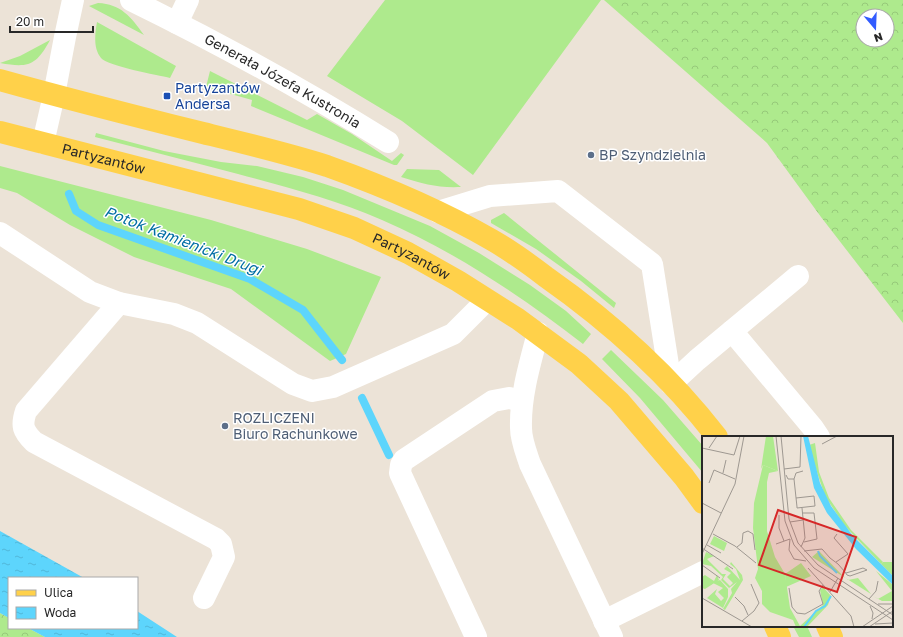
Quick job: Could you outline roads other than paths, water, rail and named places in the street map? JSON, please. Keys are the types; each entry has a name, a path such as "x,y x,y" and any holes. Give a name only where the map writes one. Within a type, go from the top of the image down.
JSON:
{"main road":[{"path":"0,80 326,166 395,193 438,212 520,258 569,293 613,328 671,384 716,436"},
{"name":"Partyzantów","path":"0,132 299,209 354,228 408,253 487,300 538,333 579,364 619,402 684,477 702,502"},
{"path":"775,627 780,637"},
{"path":"827,627 832,637"}],"street":[{"name":"Partyzantów","path":"43,143 73,0"},
{"name":"Generała Józefa Kustronia","path":"131,0 177,23 326,104 388,142"},
{"path":"177,23 188,0"},
{"path":"438,212 490,196 558,190 652,264 671,384"},
{"path":"0,232 90,292 119,303 174,314 197,323 293,384 312,391 333,387 453,334 487,300"},
{"path":"671,384 697,360 798,276"},
{"path":"119,303 26,411 23,427 26,434 34,442 216,539 221,544 224,557 204,598"},
{"path":"732,331 818,436"},
{"path":"538,333 522,401 521,429 530,464 608,629 702,573"},
{"path":"476,637 400,473 401,465 404,460 493,401 509,398 522,401"}],"water":[{"path":"0,531 82,577 8,577 8,617 0,613"},
{"path":"138,612 177,637 45,637 30,629 138,629"}],"waterway":[{"name":"Potok Kamienicki Drugi","path":"69,194 76,211 98,225 250,279 303,310 342,360"},
{"name":"Potok Kamienicki Drugi","path":"362,398 389,455"}],"place":[{"name":"Partyzantów Andersa","path":"167,96"},
{"name":"BP Szyndzielnia","path":"591,155"},
{"name":"ROZLICZENI Biuro Rachunkowe","path":"225,426"}]}
